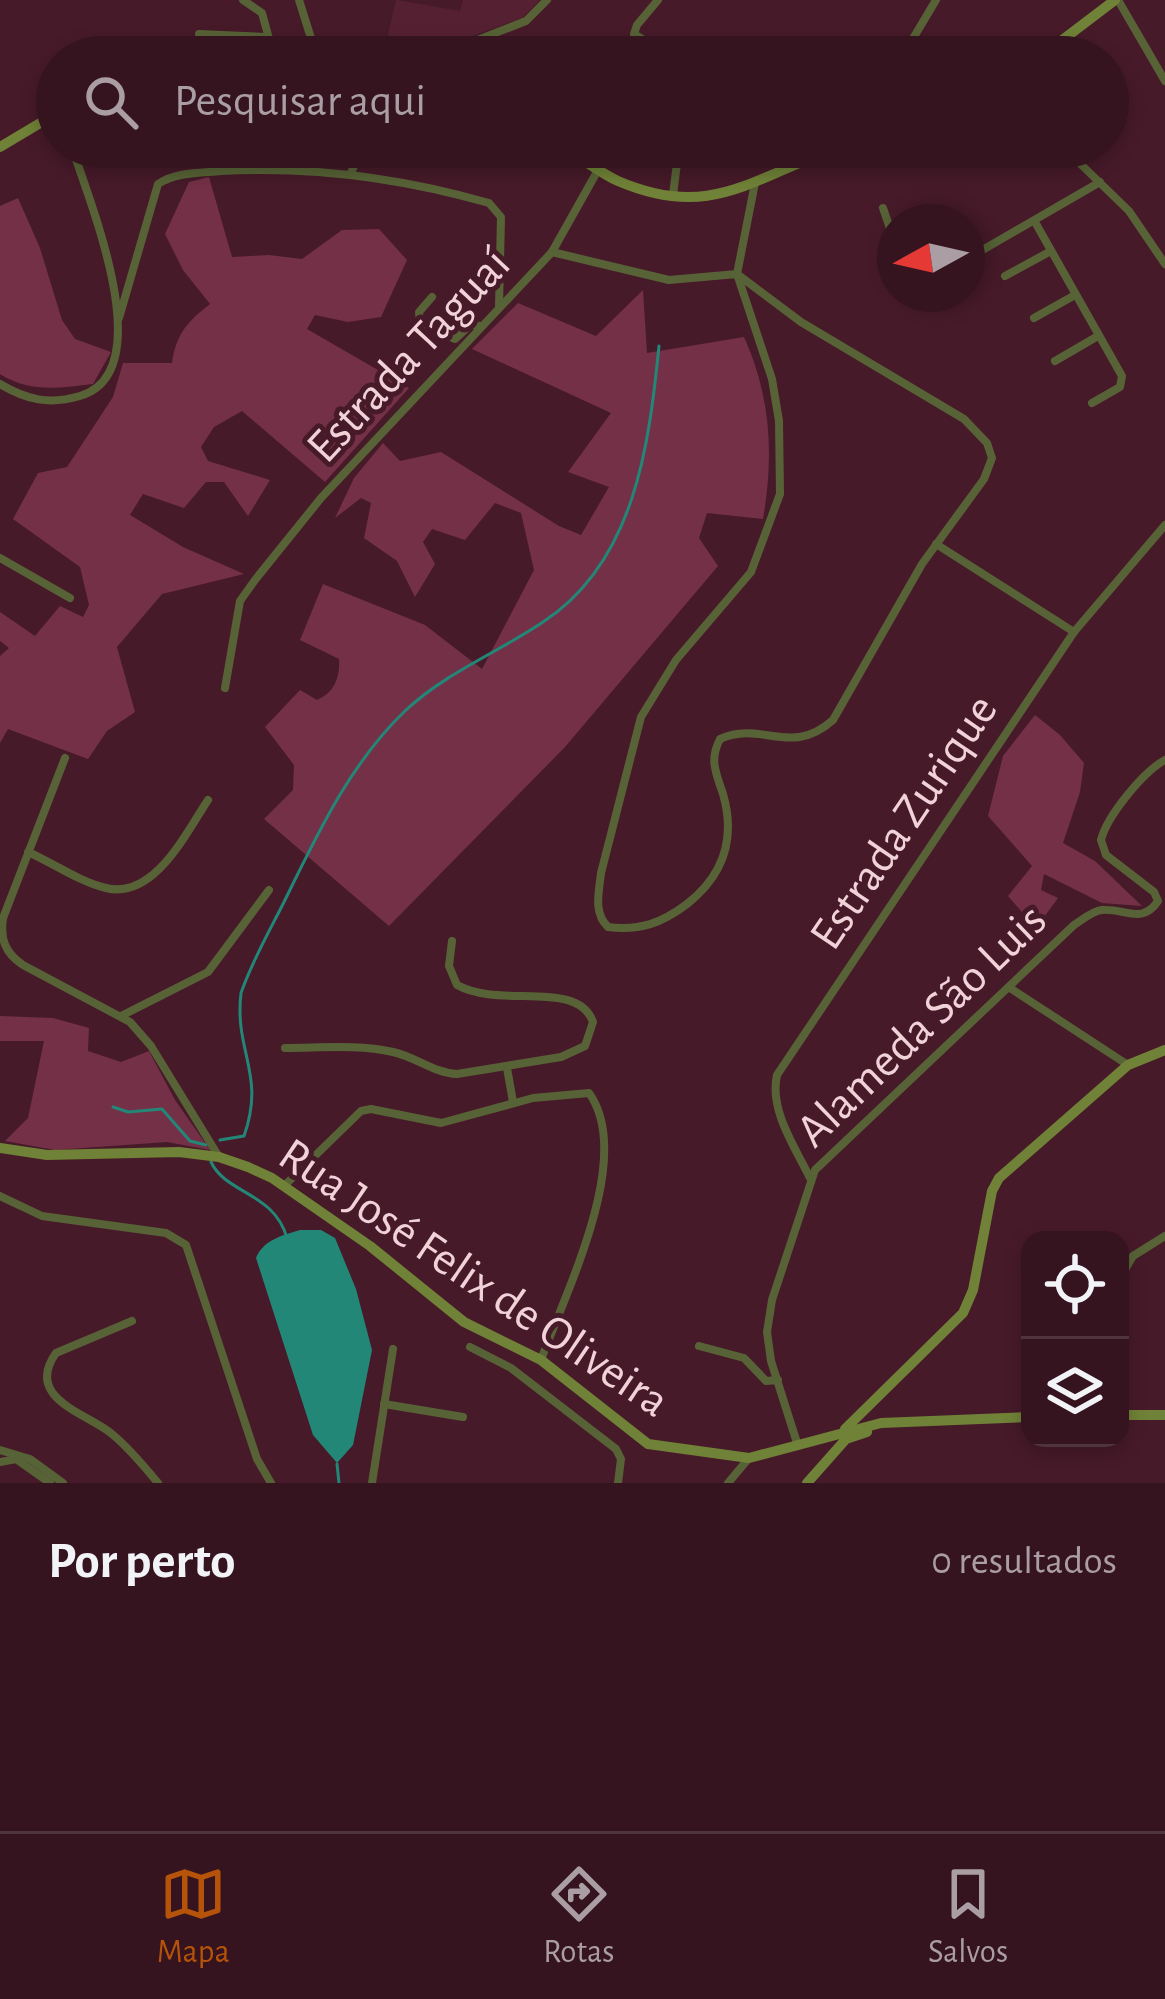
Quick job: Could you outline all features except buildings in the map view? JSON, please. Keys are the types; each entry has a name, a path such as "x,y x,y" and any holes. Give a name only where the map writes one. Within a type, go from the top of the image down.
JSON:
{"main road":[{"path":"1068,36 1116,0"},
{"path":"0,147 36,126"},
{"path":"598,169 616,180 673,195 714,196 784,168"},
{"path":"807,1483 909,1362 952,1327 970,1301 994,1185 1128,1065 1165,1050"},
{"name":"Rua José Felix de Oliveira","path":"0,1148 46,1155 152,1150 219,1157 284,1186 370,1246 464,1322 541,1360 649,1444 749,1458 853,1429 1021,1417"},
{"path":"1129,1415 1165,1415"}],"street":[{"path":"244,0 262,13 268,36"},
{"path":"299,0 310,36"},
{"path":"486,36 526,21 547,0"},
{"path":"637,36 637,25 658,0"},
{"path":"915,36 936,0"},
{"path":"1116,0 1165,81"},
{"path":"199,34 234,36"},
{"path":"78,168 113,281 119,318"},
{"path":"351,173 353,168"},
{"path":"673,195 676,168"},
{"path":"1085,168 1141,225 1165,265"},
{"name":"Estrada Taguaí","path":"225,688 240,601 255,580 321,498 552,252 598,169"},
{"path":"0,384 44,402 88,394 100,384 110,368 152,195 163,180 250,170 351,173 459,195 496,208 501,217 500,308"},
{"path":"985,249 1100,182"},
{"path":"552,252 669,280 737,274 801,322 964,419 989,448 991,467 936,544 832,720 820,731 795,740 743,734 720,740 713,758 725,804 728,846 722,866 707,887 663,921 638,928 608,927 598,914 601,873 641,717 676,660 759,560 780,494 779,421 772,379 737,274 754,183"},
{"path":"1035,222 1123,380 1120,387 1092,403"},
{"path":"1005,276 1051,250"},
{"path":"1034,318 1075,295"},
{"path":"432,297 419,312 420,323 455,339 470,326 482,326"},
{"path":"1055,361 1098,336"},
{"name":"Estrada Zurique","path":"811,1179 783,1122 775,1090 777,1075 1074,632 1165,525"},
{"path":"936,544 1074,632"},
{"path":"0,558 70,598"},
{"path":"65,758 4,918 2,942 23,965 122,1016 151,1046 219,1157"},
{"name":"Alameda São Luis","path":"799,1447 767,1342 768,1315 811,1179 819,1165 1090,915 1104,910 1144,915 1156,904 1150,888 1106,856 1101,840 1118,807 1165,760"},
{"path":"28,852 94,884 129,888 158,870 208,800"},
{"path":"122,1016 208,972 269,890"},
{"path":"284,1048 378,1049 406,1055 445,1074 507,1068 578,1051 592,1034 590,1013 582,1004 562,997 501,998 468,991 451,977 452,940"},
{"path":"1010,988 1128,1065"},
{"path":"507,1068 513,1103"},
{"path":"284,1186 361,1111 441,1123 513,1103 586,1092 602,1118 607,1161 599,1198 541,1360"},
{"path":"0,1196 42,1216 166,1234 186,1245 257,1459 272,1483"},
{"path":"1129,1263 1165,1235"},
{"path":"132,1321 56,1354 50,1362 50,1381 59,1402 110,1431 158,1483"},
{"path":"699,1346 744,1358 766,1381 778,1380"},
{"path":"470,1347 511,1368 616,1449 622,1459 618,1483"},
{"path":"372,1483 393,1349"},
{"path":"384,1404 463,1417"},
{"path":"0,1450 18,1455 54,1481"},
{"path":"728,1483 749,1458"},
{"path":"0,1462 16,1460 54,1481"}],"shaded area":[{"path":"396,0 460,11 463,0 540,0 522,18 472,36 388,36"},
{"path":"209,177 232,257 302,259 342,230 379,229 407,260 381,317 348,322 315,315 307,329 409,388 325,482 242,411 214,427 201,447 208,461 270,480 248,516 224,482 206,482 184,508 143,494 130,515 183,547 244,574 162,594 117,647 135,712 107,731 88,759 8,729 0,743 0,656 9,648 0,641 0,612 35,636 60,606 83,617 89,605 80,567 13,519 38,473 67,467 113,397 123,363 172,363 184,329 210,304 183,270 165,234 189,182"},
{"path":"18,198 40,248 62,320 75,339 111,352 93,384 34,387 0,374 0,206"},
{"path":"643,290 647,353 744,337 760,382 768,426 763,519 707,513 699,538 718,566 565,747 389,926 264,819 293,790 294,765 265,727 300,690 317,700 323,697 339,672 339,659 300,640 323,584 425,625 482,669 534,570 521,513 495,503 465,540 432,529 423,542 435,564 415,597 397,561 364,538 371,503 361,498 335,518 354,478 383,443 400,461 441,452 581,535 609,487 568,472 611,413 472,349 518,303 596,336"},
{"path":"1035,715 1084,763 1063,843 1095,861 1142,906 1102,903 1044,874 1041,890 1058,898 1036,928 1008,896 1032,866 988,816 1003,756"},
{"path":"0,1016 53,1018 89,1028 88,1051 121,1062 149,1051 210,1150 167,1142 55,1150 5,1141 28,1118 44,1041 0,1041"},
{"path":"321,1230 335,1238 356,1289 372,1350 353,1445 337,1463 313,1435 256,1258 280,1236"}],"waterway":[{"path":"220,1140 244,1136 250,1114 241,993 322,826 351,776 406,710 455,674 543,622 574,597 599,567 632,499 650,422 659,346"},
{"path":"113,1107 128,1112 162,1109 190,1141 206,1145"},
{"path":"211,1162 227,1181 272,1211 287,1238"},
{"path":"337,1464 339,1483"}]}
